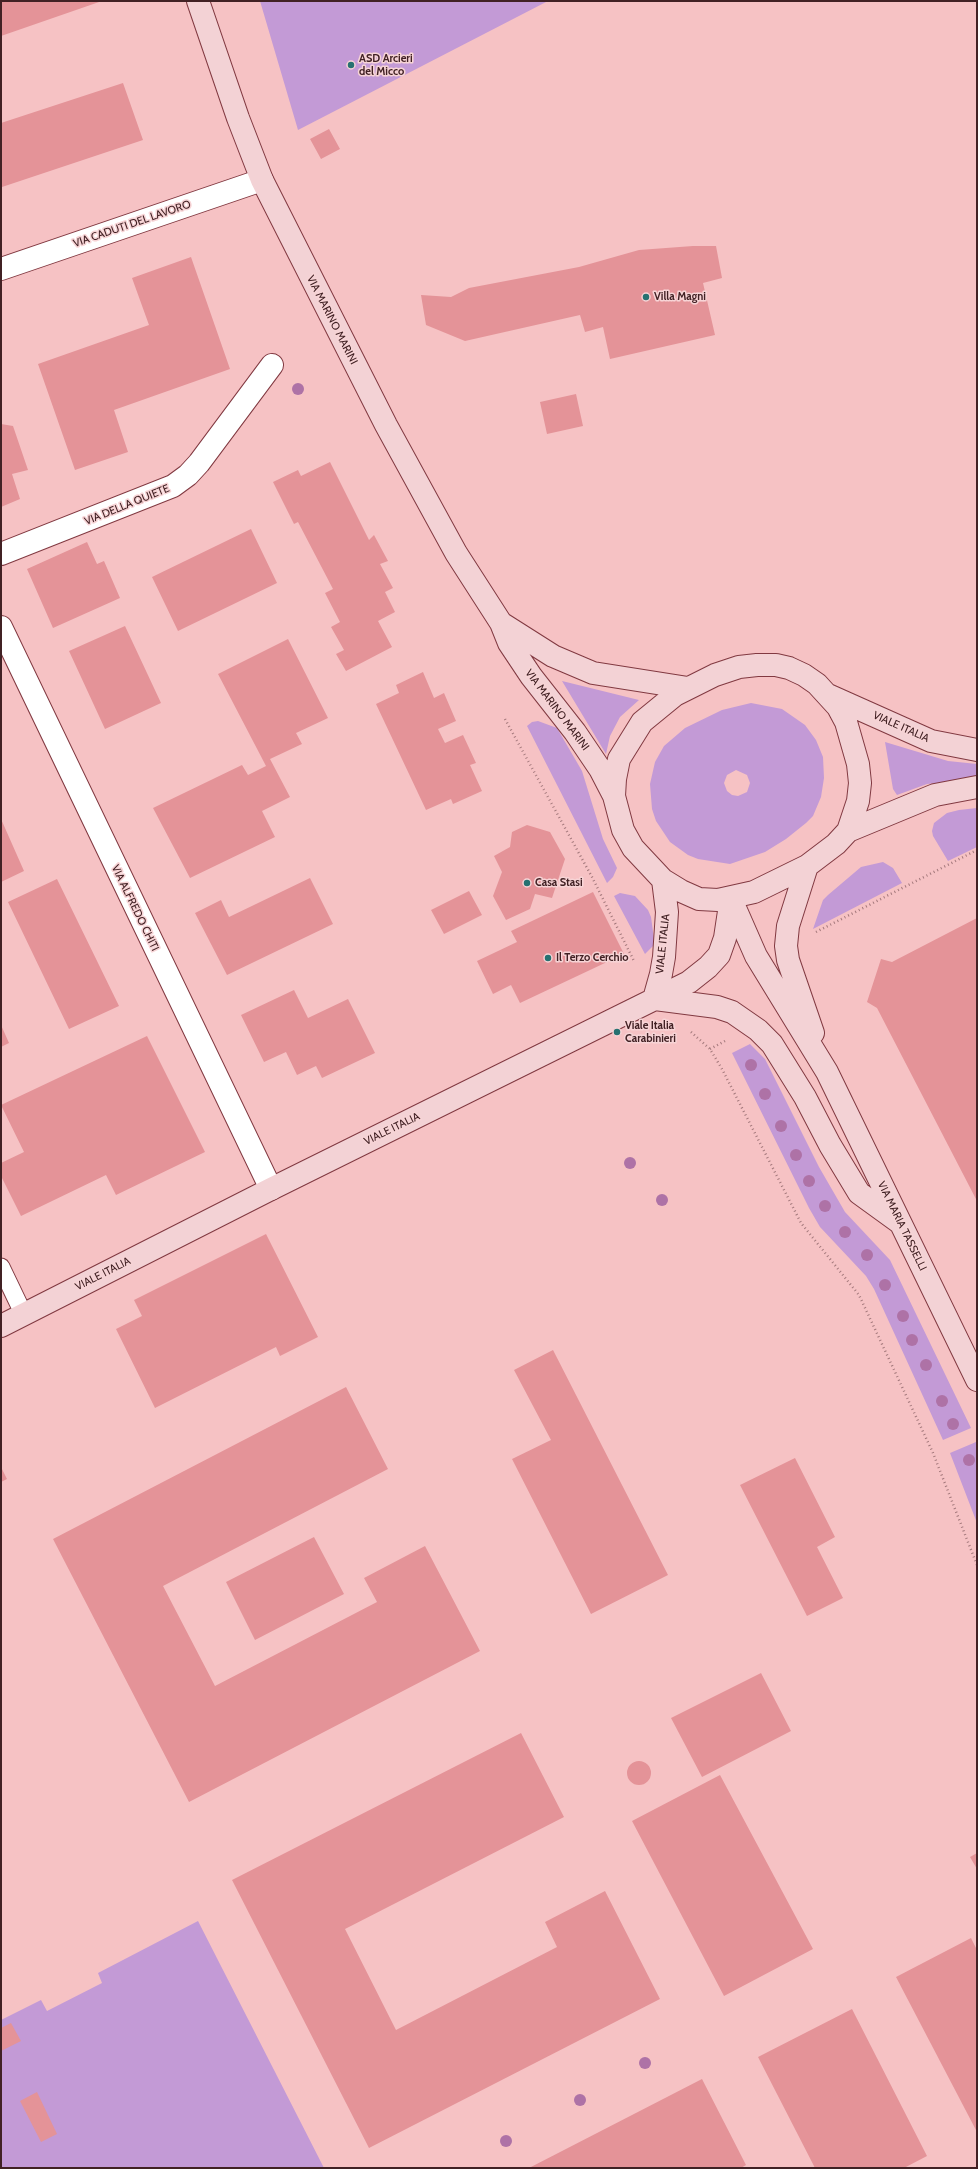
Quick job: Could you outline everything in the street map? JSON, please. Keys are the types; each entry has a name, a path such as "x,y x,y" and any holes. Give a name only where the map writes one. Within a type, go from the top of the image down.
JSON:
{"main road":[{"name":"VIA MARINO MARINI","path":"198,1 238,118 262,180 337,330 423,495 464,566 501,623 509,643 520,661 575,732 600,769 614,796"},
{"name":"VIA MARINO MARINI","path":"501,623 553,656 593,673 688,688"},
{"path":"776,665 789,668 804,675 828,695 838,706 846,722 858,764 860,783 858,801 848,831 836,844 808,866 754,892 718,900 699,898 681,891 663,880 633,848 626,836 617,814 614,796 615,779 620,759 630,739 642,722 660,706 688,688 739,667 776,665"},
{"name":"VIALE ITALIA","path":"828,695 931,741 977,750"},
{"path":"848,831 935,795 977,787"},
{"name":"VIA MARIA TASSELLI","path":"808,866 788,926 786,946 788,960 827,1072"},
{"name":"VIALE ITALIA","path":"1,1326 271,1189 654,999 662,974 664,956 667,912 663,880"},
{"path":"654,999 699,976 719,955 725,938 731,898"},
{"name":"VIA MARIA TASSELLI","path":"731,898 756,956 827,1072 977,1380"},
{"path":"654,999 704,1004 732,1012 744,1019 772,1044 805,1097 830,1145 859,1193 901,1224"}],"street":[{"name":"VIA CADUTI DEL LAVORO","path":"1,269 262,180"},
{"name":"VIA DELLA QUIETE","path":"1,554 172,486 188,475 199,463 272,365"},
{"name":"VIA ALFREDO CHITI","path":"1,627 271,1189"}],"lane":[{"path":"1,1267 24,1315"}],"path":[{"path":"505,719 592,877 654,999"},
{"path":"788,960 814,933 977,850"},
{"path":"710,1049 730,1038 744,1019"},
{"path":"687,1029 710,1049 722,1069 801,1223 817,1245 852,1284 862,1300 933,1453 977,1566"}],"shaded area":[{"name":"ASD Arcieri del Micco","path":"260,1 548,1 298,130"},
{"path":"562,681 639,700 620,717 610,736 606,754"},
{"path":"751,703 782,709 805,725 816,740 823,757 824,778 821,797 813,816 786,839 765,852 730,864 698,859 688,855 670,842 656,821 652,809 650,784 655,762 664,746 685,728 722,710","holes":["736,770 747,775 750,783 747,792 738,796 732,795 727,791 724,783 727,775"]},
{"path":"538,721 557,728 582,771 603,839 617,868 613,877 607,883 527,726 532,722"},
{"path":"885,742 948,761 977,764 977,779 927,784 897,795 893,789"},
{"path":"977,808 977,847 948,861 933,836 932,831 934,823 947,813"},
{"path":"883,862 893,868 902,883 813,929 823,900 828,895 861,867"},
{"path":"620,893 635,896 648,910 651,917 654,939 653,946 645,954 614,896"},
{"path":"750,1044 765,1059 819,1167 845,1212 890,1260 971,1428 943,1440 874,1289 866,1276 820,1227 809,1208 732,1053"},
{"path":"976,1442 977,1445 977,1523 950,1453"},
{"path":"198,1921 324,2168 1,2168 1,2020 41,2000 47,2011 102,1983 98,1973"}],"building":[{"path":"1,1 102,1 1,36"},
{"path":"123,83 143,140 2,187 1,123"},
{"path":"329,129 340,149 321,159 310,139"},
{"name":"Villa Magni","path":"716,246 722,278 703,283 715,335 610,359 603,327 585,332 580,315 465,341 426,325 421,295 451,297 469,288 579,267 639,250"},
{"path":"191,257 230,369 114,410 128,452 75,470 38,364 149,325 132,278"},
{"path":"576,394 583,426 547,434 540,402"},
{"path":"1,424 13,426 28,470 12,474 20,499 1,507"},
{"path":"330,462 369,540 374,535 388,561 380,564 393,588 385,592 395,612 378,621 392,647 346,671 336,654 344,650 331,627 340,622 325,593 333,589 298,522 294,524 273,482 298,470 301,476"},
{"path":"251,529 277,583 178,631 152,577"},
{"path":"87,542 97,564 104,561 120,598 53,628 27,569"},
{"path":"125,626 161,703 105,729 69,651"},
{"path":"288,639 328,718 296,733 302,744 270,759 290,797 262,811 275,837 190,878 153,808 242,765 248,775 266,766 218,674"},
{"path":"423,672 434,698 444,693 456,721 438,729 445,743 463,735 476,763 470,765 482,791 453,804 451,799 426,810 376,704 399,693 396,685"},
{"path":"1,819 24,871 1,882"},
{"name":"Casa Stasi","path":"527,825 550,832 565,859 552,898 535,894 530,909 506,920 493,896 502,872 494,856 510,847 512,832"},
{"path":"310,878 333,924 227,975 195,913 221,900 229,917"},
{"path":"57,879 119,1006 69,1029 8,902"},
{"path":"469,891 482,915 444,934 431,910"},
{"path":"593,892 624,954 520,1003 511,985 493,994 477,961 517,942 511,931"},
{"path":"977,918 977,1201 877,1008 867,1002 881,959 892,962"},
{"path":"294,990 308,1018 348,999 375,1053 322,1078 316,1066 297,1075 286,1052 264,1062 241,1015"},
{"path":"1,1025 9,1043 1,1047"},
{"path":"147,1036 205,1152 116,1195 106,1175 21,1216 1,1176 1,1163 24,1152 1,1105"},
{"path":"266,1234 318,1337 280,1356 276,1347 155,1408 116,1329 142,1316 134,1300"},
{"path":"553,1350 668,1575 591,1614 512,1459 551,1440 514,1370"},
{"path":"346,1387 388,1469 163,1586 215,1686 377,1602 364,1578 425,1546 480,1651 189,1802 53,1539"},
{"path":"795,1458 835,1537 817,1547 843,1598 807,1616 740,1485"},
{"path":"1,1467 7,1479 1,1482"},
{"path":"314,1537 344,1594 255,1640 226,1582"},
{"path":"761,1673 791,1731 702,1777 671,1718"},
{"path":"521,1733 564,1817 345,1929 396,2030 557,1947 545,1922 605,1891 660,1999 369,2148 232,1880"},
{"path":"639,1761 647,1765 651,1773 647,1781 639,1785 631,1781 627,1773 631,1765"},
{"path":"720,1775 813,1949 724,1996 632,1821"},
{"path":"977,1853 977,1869 970,1857"},
{"path":"971,1938 977,1950 977,2132 896,1977"},
{"path":"852,2009 927,2156 904,2168 815,2168 758,2057"},
{"path":"11,2023 21,2041 1,2051 1,2028"},
{"path":"702,2079 746,2165 741,2168 529,2168"},
{"path":"37,2092 57,2134 41,2142 20,2101"}],"place":[{"name":"ASD Arcieri del Micco","path":"351,65"},
{"name":"Villa Magni","path":"646,297"},
{"name":"Casa Stasi","path":"527,883"},
{"name":"Il Terzo Cerchio","path":"548,958"},
{"name":"Viale Italia Carabinieri","path":"617,1032"}]}
